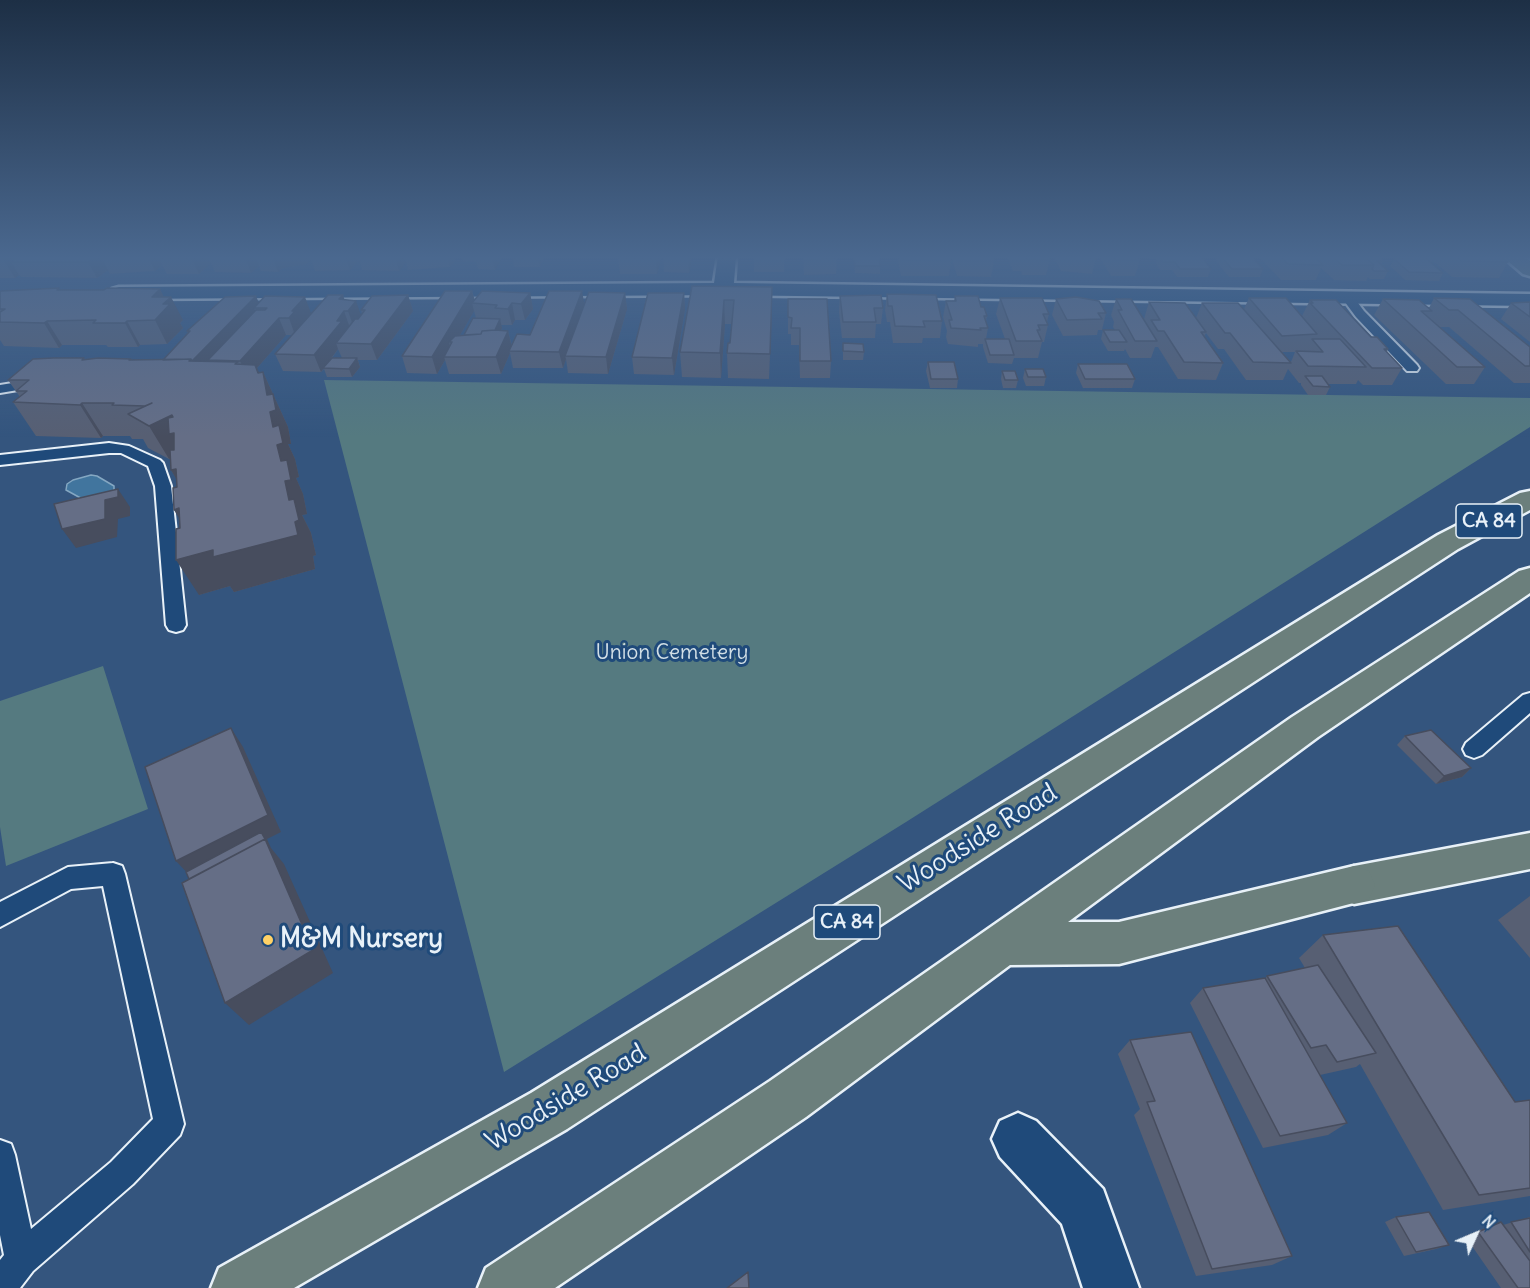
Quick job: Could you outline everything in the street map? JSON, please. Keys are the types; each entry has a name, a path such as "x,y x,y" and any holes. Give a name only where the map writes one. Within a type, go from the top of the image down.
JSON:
{"main road":[{"path":"1448,542 1530,477"},
{"name":"Woodside Road","path":"239,1288 549,1111 1448,542 1530,499"},
{"path":"506,1288 759,1119 1305,727 1530,578"},
{"path":"1004,944 1119,943 1354,885 1530,851"}],"street":[{"path":"1018,1139 1084,1208 1111,1288"}],"lane":[{"path":"1362,316 1412,368"},
{"path":"0,389 27,383 50,384"},
{"path":"0,460 109,448 124,449 155,463 163,486 176,625"},
{"path":"1474,750 1530,701"},
{"path":"0,915 68,878 113,874 169,1124 122,1173 21,1259 0,1288"},
{"path":"0,1155 21,1259"}],"green space":[{"name":"Union Cemetery","path":"324,380 1530,398 1530,427 906,822 504,1072"},
{"path":"103,666 148,809 6,866 0,827 0,701"}],"water":[{"path":"91,475 114,486 114,493 86,501 66,490 67,484 73,480"}],"building":[{"path":"0,316 159,316 155,320 125,323 93,323 96,320 47,321 44,323 0,322"},
{"path":"204,316 236,316 192,361 191,359 163,360 190,331 187,331"},
{"path":"250,316 291,316 279,318 240,361 208,360"},
{"path":"309,316 340,316 337,321 342,321 314,355 275,354"},
{"path":"360,316 392,316 371,344 336,343 355,319"},
{"path":"428,316 457,316 432,357 402,356"},
{"path":"538,316 573,316 559,352 509,351 517,334 530,335"},
{"path":"580,316 618,316 606,357 565,356"},
{"path":"642,316 680,316 672,358 632,357"},
{"path":"687,316 723,316 720,353 680,352"},
{"path":"733,316 771,316 770,354 727,353 728,343 730,343"},
{"path":"828,316 831,361 800,361 800,328 791,328 792,318 788,317"},
{"path":"842,316 875,316 876,322 843,322"},
{"path":"894,316 941,316 942,321 923,321 925,327 895,326"},
{"path":"951,316 984,316 988,328 980,328 981,330 951,328 949,320 952,320"},
{"path":"1007,316 1044,316 1048,325 1038,325 1040,330 1037,330 1042,341 1016,341"},
{"path":"1065,316 1100,316 1102,319 1067,320"},
{"path":"1121,316 1142,316 1157,341 1135,341"},
{"path":"1158,316 1194,316 1206,332 1201,332 1223,363 1184,362 1164,331 1158,331 1151,320 1160,320"},
{"path":"1212,316 1250,316 1291,363 1253,362 1230,333 1225,333"},
{"path":"1265,316 1302,316 1317,334 1282,336"},
{"path":"1323,316 1351,316 1371,337 1377,337 1388,349 1384,349 1402,368 1372,368"},
{"path":"1402,316 1427,316 1485,367 1457,367"},
{"path":"1465,316 1491,316 1530,347 1530,366 1525,366"},
{"path":"473,318 500,319 495,330 464,335"},
{"path":"1103,330 1119,330 1127,342 1110,342"},
{"path":"482,331 508,331 496,357 444,357 452,342 449,342 455,336 481,334"},
{"path":"985,339 1009,339 1014,355 990,355"},
{"path":"1312,339 1340,339 1366,367 1308,366 1296,351 1323,352"},
{"path":"843,343 863,344 864,352 843,351"},
{"path":"332,358 357,358 349,369 323,368"},
{"path":"33,359 191,359 189,361 238,362 235,364 255,365 258,373 263,372 267,395 273,394 276,410 270,412 273,427 279,425 283,443 277,445 281,461 287,460 291,480 285,481 289,500 294,499 299,520 295,522 298,535 213,557 213,550 176,560 176,529 180,528 179,508 174,510 173,488 177,487 176,469 171,470 170,450 174,450 174,433 169,434 168,418 173,417 172,415 149,426 128,414 152,403 145,406 112,405 114,403 82,403 80,405 13,402 27,391 16,391 29,380 8,380"},
{"path":"928,362 954,362 958,379 931,379"},
{"path":"1078,364 1127,364 1135,379 1085,379"},
{"path":"1025,369 1043,369 1046,377 1028,377"},
{"path":"1002,371 1015,371 1018,380 1005,380"},
{"path":"1305,376 1322,376 1330,387 1313,386"},
{"path":"118,489 118,497 105,500 105,519 62,529 54,504"},
{"path":"231,728 268,815 176,861 145,767"},
{"path":"1431,730 1471,768 1444,776 1405,736"},
{"path":"261,832 265,839 189,879 186,872"},
{"name":"M&M Nursery","path":"265,839 313,950 225,1003 182,883"},
{"path":"1398,926 1515,1102 1530,1100 1530,1188 1479,1195 1323,935"},
{"path":"1318,965 1376,1053 1337,1062 1326,1045 1311,1048 1267,976"},
{"path":"1265,978 1347,1123 1280,1136 1203,988"},
{"path":"1191,1032 1292,1256 1212,1269 1147,1102 1155,1101 1130,1040"},
{"path":"1429,1212 1449,1245 1416,1252 1396,1217"},
{"path":"1530,1218 1530,1252 1511,1222"},
{"path":"1501,1222 1530,1261 1530,1288 1518,1288 1478,1232"},
{"path":"748,1272 749,1288 727,1288"}],"place":[{"name":"M&M Nursery","path":"268,940"}]}
